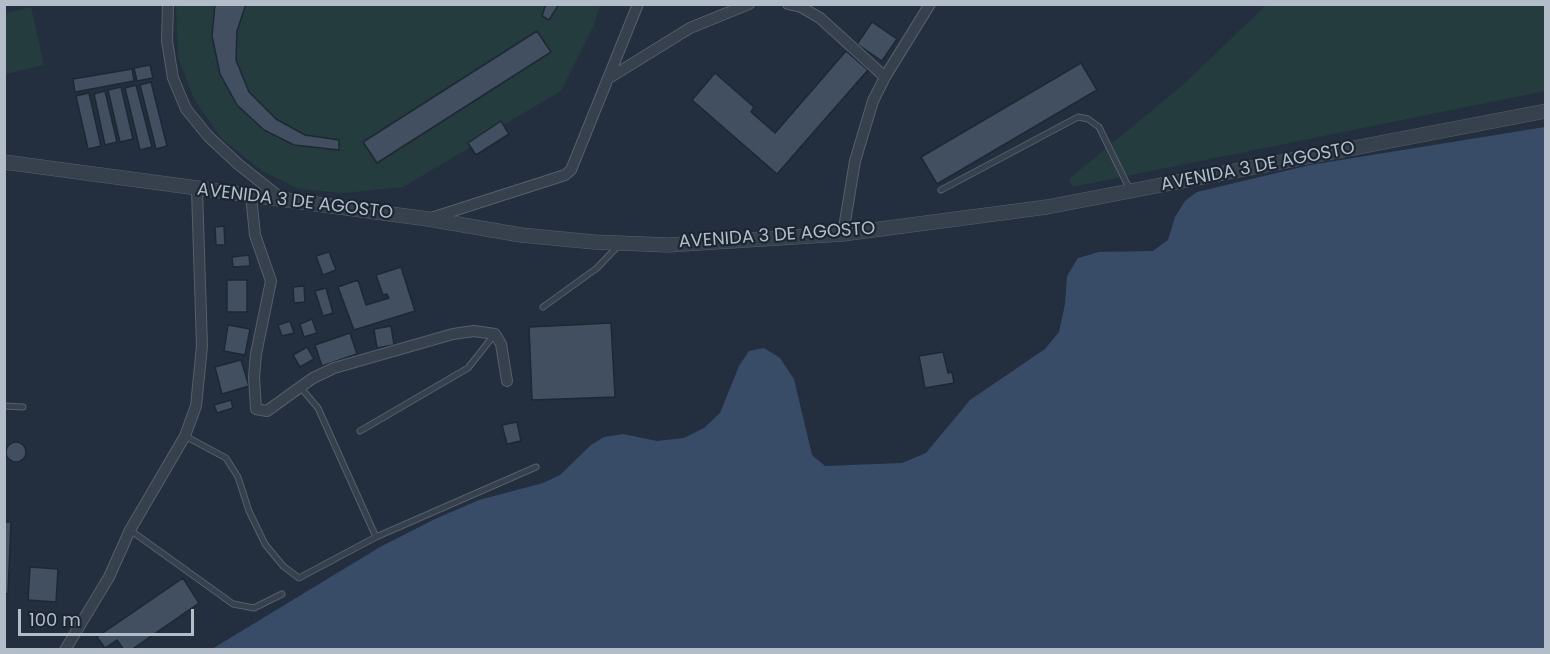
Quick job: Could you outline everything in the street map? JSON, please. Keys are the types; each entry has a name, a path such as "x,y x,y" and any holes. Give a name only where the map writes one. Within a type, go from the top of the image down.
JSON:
{"street":[{"path":"168,4 168,50 173,78 186,109 208,136 282,200"},
{"path":"428,219 565,175 571,170 638,4"},
{"path":"608,79 690,28 749,4"},
{"path":"788,4 801,7 820,18 885,77"},
{"path":"843,234 858,152 873,101 885,77 930,4"},
{"name":"AVENIDA 3 DE AGOSTO","path":"5,163 428,219 521,235 620,244 668,245 843,234 1047,207 1545,111"},
{"path":"65,650 109,577 130,530 185,436 196,406 202,346 196,190"},
{"path":"251,196 255,235 271,281 256,354 254,404 261,412 267,411 313,378 334,368 453,334 474,331 495,334 501,344 507,381"}],"lane":[{"path":"941,190 1078,117 1088,119 1099,127 1131,192"},
{"path":"543,307 597,268 620,244"},
{"path":"360,431 468,369 495,334"},
{"path":"301,388 318,408 376,537"},
{"path":"4,406 23,407"},
{"path":"185,436 226,458 238,477 249,511 265,544 291,574 299,578 376,537 536,467"},
{"path":"130,530 232,604 254,608 282,594"}],"green space":[{"path":"176,4 600,5 594,25 561,91 503,125 501,122 469,142 471,147 403,187 344,193 299,189 262,171 222,139 195,101 178,58"},
{"path":"1266,5 1545,5 1545,91 1072,187 1069,179 1184,84"},
{"path":"31,7 44,65 5,74 5,13"}],"water":[{"path":"1545,127 1545,649 212,649 380,547 435,519 479,500 543,483 560,475 591,445 604,437 623,434 657,441 684,438 704,428 720,413 739,366 749,351 764,348 780,358 794,379 812,455 825,466 902,463 926,453 970,400 1045,349 1059,332 1065,304 1067,276 1078,258 1099,252 1153,251 1168,240 1175,217 1185,201 1197,192 1310,165"}],"building":[{"path":"215,4 246,4 237,31 236,60 249,92 276,119 305,135 339,140 339,150 294,145 264,130 237,105 220,74 212,36"},
{"path":"546,4 559,4 549,20 542,16"},
{"path":"872,22 897,39 882,61 857,44"},
{"path":"537,31 551,52 377,163 363,142"},
{"path":"846,51 868,70 777,174 692,100 715,73 754,107 751,112 775,133"},
{"path":"1081,63 1097,90 937,184 921,157"},
{"path":"150,65 153,78 137,81 134,68"},
{"path":"132,69 134,81 75,92 73,79"},
{"path":"151,82 167,146 156,149 140,85"},
{"path":"136,85 152,147 140,150 125,88"},
{"path":"121,87 133,139 120,142 108,90"},
{"path":"105,91 117,142 105,145 94,94"},
{"path":"89,93 101,146 88,149 76,96"},
{"path":"501,121 509,134 476,155 468,143"},
{"path":"224,226 225,245 216,245 215,227"},
{"path":"329,252 336,270 323,275 316,256"},
{"path":"249,255 250,266 233,267 232,257"},
{"path":"401,267 415,311 354,330 338,287 358,280 366,305 389,298 387,294 383,295 376,275"},
{"path":"227,280 247,280 247,312 227,312"},
{"path":"304,286 305,302 294,303 293,287"},
{"path":"326,288 333,313 323,316 315,291"},
{"path":"312,319 317,333 304,337 300,324"},
{"path":"290,321 294,333 282,336 278,325"},
{"path":"611,323 615,397 532,400 529,327"},
{"path":"228,325 250,329 245,355 224,351"},
{"path":"391,326 394,345 377,348 374,329"},
{"path":"350,333 357,354 322,366 315,345"},
{"path":"307,347 314,359 300,367 293,355"},
{"path":"943,352 948,373 952,372 954,383 925,388 919,356"},
{"path":"241,360 249,386 222,394 215,367"},
{"path":"231,400 233,408 217,413 214,405"},
{"path":"517,422 521,441 507,444 502,425"},
{"path":"12,442 20,442 26,448 26,456 20,462 12,462 6,456 6,448"},
{"path":"4,522 11,522 8,594 4,593"},
{"path":"30,567 58,569 56,602 28,600"},
{"path":"183,578 199,603 131,650 124,650 117,640 105,648 97,637"}]}
